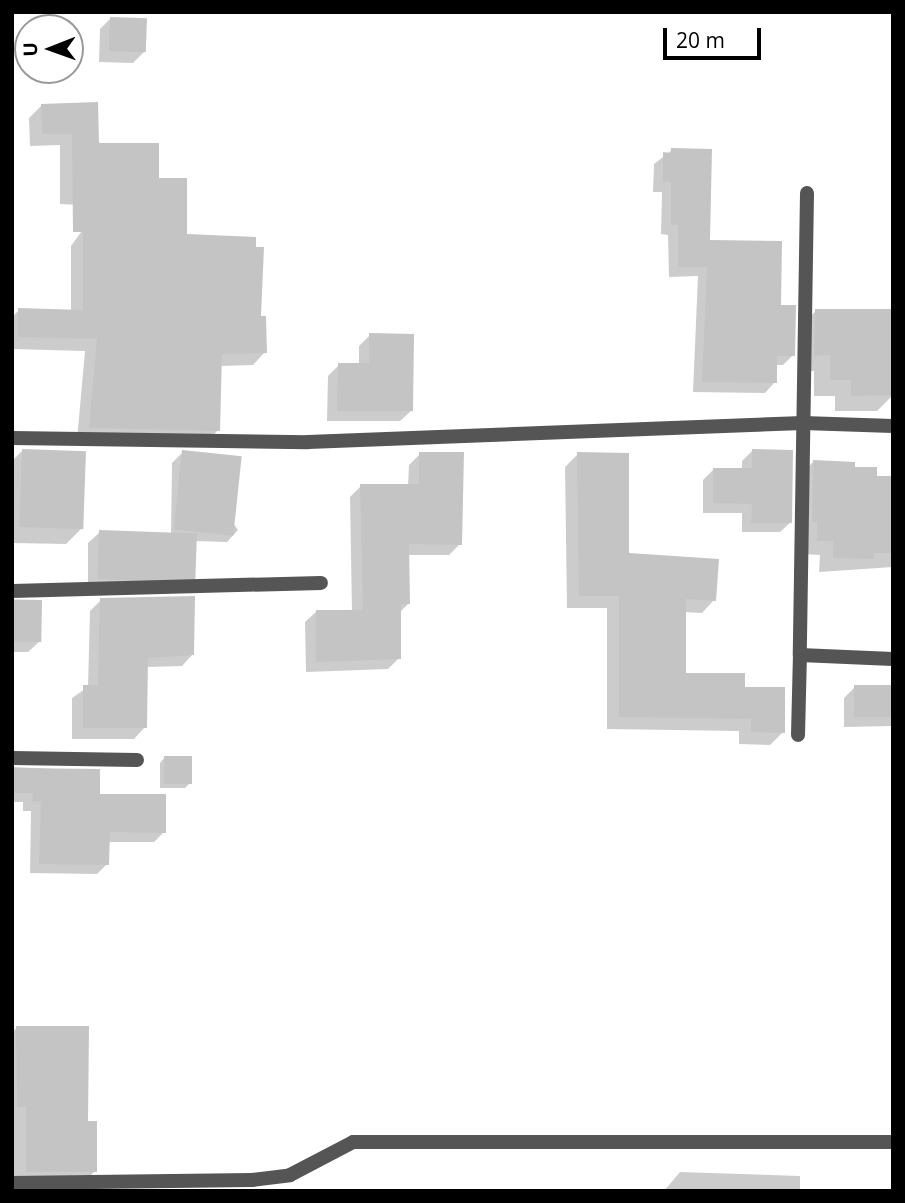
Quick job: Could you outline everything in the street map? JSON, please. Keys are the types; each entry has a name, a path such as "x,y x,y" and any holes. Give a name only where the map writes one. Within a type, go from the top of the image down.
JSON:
{"street":[{"path":"798,735 807,193"},
{"path":"12,438 308,442 803,423 893,426"},
{"path":"12,591 321,583"},
{"path":"800,655 893,659"},
{"path":"12,758 137,760"},
{"path":"12,1183 252,1180 290,1175 353,1142 893,1142"}],"building":[{"path":"110,17 147,18 146,52 109,51"},
{"path":"98,102 99,143 159,143 159,178 187,178 187,234 256,237 256,247 264,247 261,316 266,316 267,353 222,354 220,431 89,428 97,339 18,337 18,308 83,310 83,232 73,232 72,134 42,134 41,104"},
{"path":"671,148 712,149 710,240 782,241 781,305 796,305 795,356 777,356 777,383 702,382 707,267 678,267 678,225 671,225 671,182 663,182 663,152 671,153"},
{"path":"815,309 893,309 893,395 851,396 851,380 830,380 830,355 814,356"},
{"path":"369,333 414,334 413,411 337,411 338,363 369,363"},
{"path":"22,449 86,451 83,529 19,527"},
{"path":"752,449 793,450 792,523 751,523 752,504 713,503 713,468 752,468"},
{"path":"182,450 242,456 233,536 174,530"},
{"path":"419,452 464,452 462,545 409,544 410,604 401,604 401,659 316,662 316,610 363,610 360,484 419,484"},
{"path":"577,452 629,453 629,553 719,559 716,601 686,599 686,673 745,673 745,687 785,687 785,733 751,732 751,719 619,717 619,596 579,596"},
{"path":"813,460 855,462 855,467 877,467 877,476 893,476 893,553 874,553 874,559 833,558 833,541 817,541 817,522 812,522"},
{"path":"99,530 197,533 195,582 97,579"},
{"path":"195,596 194,655 148,658 147,728 83,728 83,685 98,685 100,598"},
{"path":"12,599 42,600 41,642 12,641"},
{"path":"854,685 893,685 893,717 854,717"},
{"path":"164,756 192,756 192,784 164,784"},
{"path":"12,768 100,769 100,794 166,794 166,833 110,832 109,865 39,864 41,802 32,801 33,793 12,793"},
{"path":"16,1026 89,1026 88,1121 97,1121 97,1172 26,1172 26,1107 17,1107"}]}
